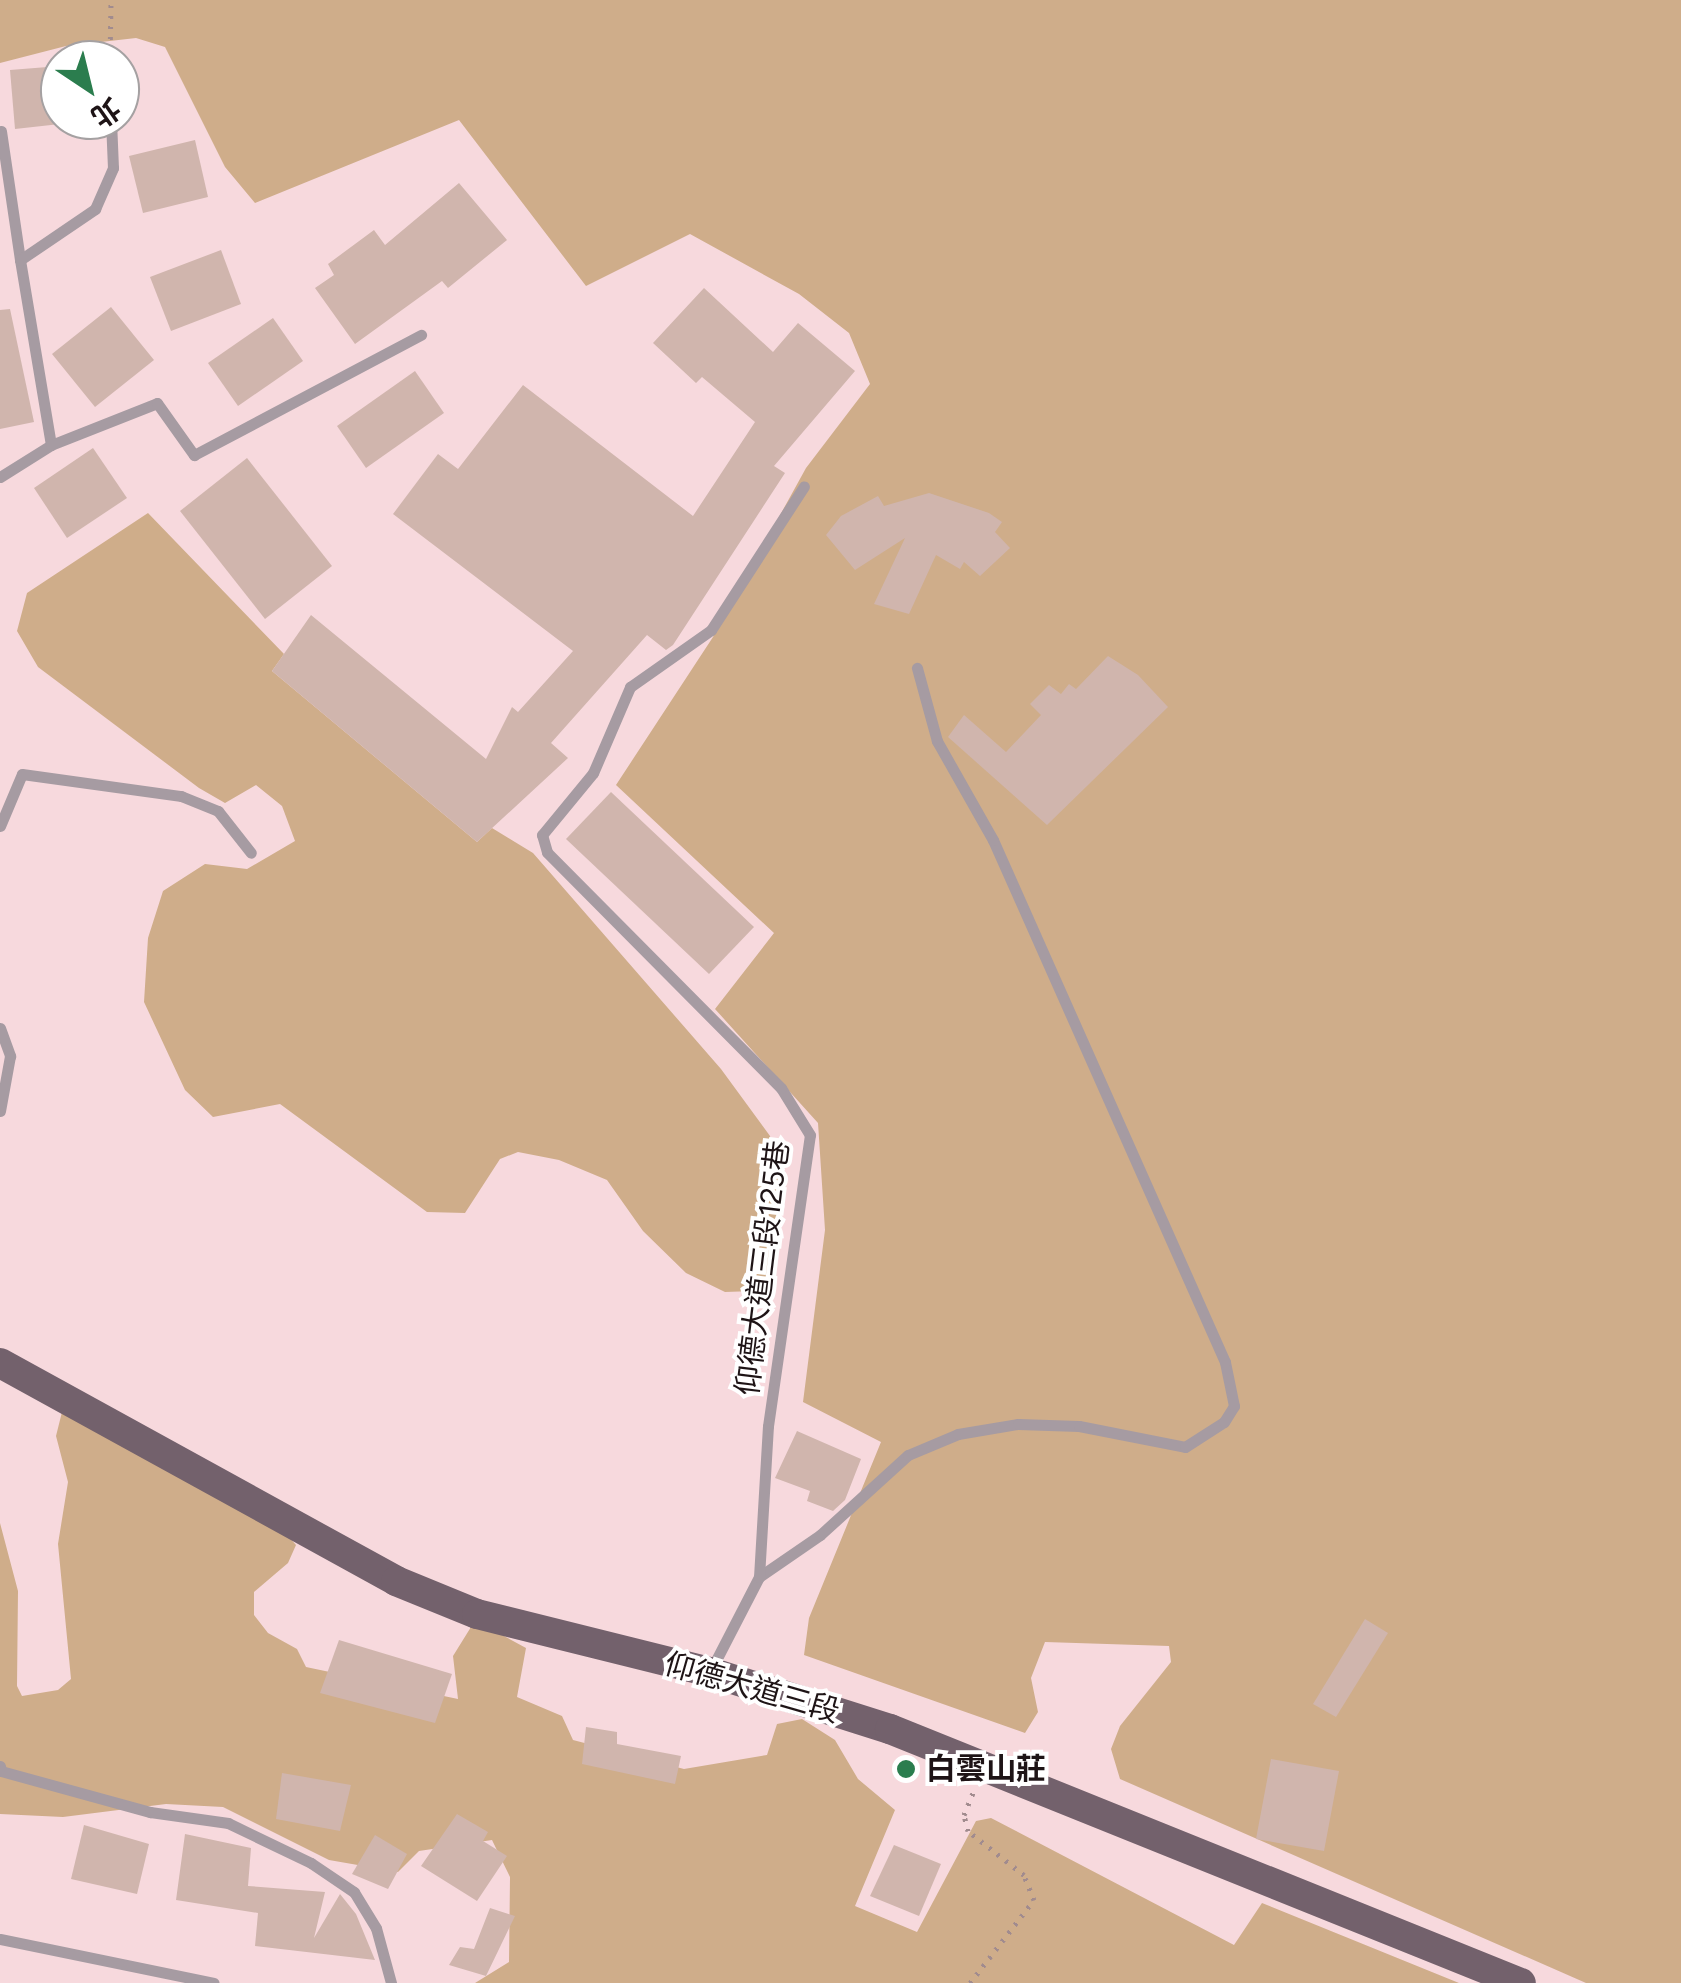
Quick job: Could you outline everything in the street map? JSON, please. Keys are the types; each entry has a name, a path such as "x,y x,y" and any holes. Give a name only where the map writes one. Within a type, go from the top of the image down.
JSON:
{"main road":[{"name":"仰德大道三段","path":"0,1363 396,1581 476,1614 710,1672 890,1729 1521,1983"}],"lane":[{"path":"1,132 51,445"},
{"path":"20,260 95,209 113,168 112,140"},
{"path":"0,476 51,445 157,403 194,455 422,335"},
{"name":"仰德大道三段125巷","path":"710,1672 759,1577 768,1426 810,1135 781,1088 547,852 542,835 593,773 630,687 711,630 804,486"},
{"path":"759,1577 820,1536 908,1456 958,1434 1018,1424 1079,1426 1184,1447 1224,1422 1234,1406 1225,1362 1170,1250 994,840 937,740 918,668"},
{"path":"0,826 22,774 181,796 218,811 251,853"},
{"path":"0,1028 10,1056 0,1111"},
{"path":"0,1766 1,1771 150,1812 228,1823 312,1863 354,1892 376,1928 390,1983"},
{"path":"0,1939 214,1983"}],"path":[{"path":"110,40 111,0"},
{"path":"970,1983 1034,1900 1024,1876 968,1831 964,1815 983,1768"}],"shaded area":[{"path":"0,0 1681,0 1681,1983 1586,1983 1120,1779 1111,1749 1120,1726 1171,1662 1169,1646 1045,1642 1031,1678 1038,1712 1025,1733 804,1655 809,1618 881,1442 803,1402 825,1230 818,1123 715,1009 774,933 616,785 713,637 806,468 870,384 849,333 799,294 690,234 586,286 459,120 255,203 225,167 165,47 136,38 40,40 40,53 0,63"},
{"path":"148,513 284,654 272,671 477,842 492,828 533,853 721,1069 770,1136 781,1191 771,1275 754,1291 725,1292 686,1273 643,1231 607,1180 559,1160 518,1152 500,1159 465,1213 427,1212 280,1104 213,1117 185,1090 144,1002 148,938 163,891 205,864 247,869 295,841 282,806 256,785 225,803 199,788 38,667 17,631 27,593"},
{"path":"62,1412 282,1529 296,1545 288,1563 254,1592 254,1615 268,1633 297,1649 306,1667 458,1699 453,1656 471,1627 495,1631 526,1648 517,1697 562,1716 573,1740 684,1769 767,1755 777,1724 802,1719 835,1740 858,1779 895,1810 855,1906 917,1932 976,1821 991,1818 1234,1945 1262,1903 1459,1983 475,1983 509,1962 510,1877 492,1840 419,1851 398,1872 329,1860 223,1807 166,1804 63,1817 0,1814 0,1523 18,1591 17,1686 22,1696 58,1690 71,1679 58,1544 68,1482 56,1436"}],"building":[{"path":"40,68 40,126 15,129 10,70"},
{"path":"195,140 208,197 143,213 129,156"},
{"path":"459,183 507,240 448,288 442,281 355,344 315,288 334,275 328,264 374,230 385,245"},
{"path":"221,250 241,304 171,331 150,277"},
{"path":"704,288 773,352 798,323 855,371 774,466 785,473 673,645 666,650 647,635 551,743 568,758 477,842 272,671 311,615 486,759 512,707 518,712 573,651 393,514 438,454 458,469 523,385 693,516 755,422 702,377 696,383 653,343"},
{"path":"111,307 154,360 95,407 52,354"},
{"path":"10,309 34,422 0,429 0,310"},
{"path":"273,318 303,361 238,406 208,363"},
{"path":"415,371 444,413 366,468 337,426"},
{"path":"93,448 127,498 67,538 34,488"},
{"path":"247,458 332,566 265,619 180,511"},
{"path":"929,493 989,513 1002,522 995,532 1010,548 980,576 964,562 960,569 936,555 909,614 874,604 905,538 855,570 826,535 841,516 878,496 884,506"},
{"path":"1108,656 1138,675 1168,707 1047,825 948,737 964,715 1006,752 1041,715 1030,704 1049,685 1061,694 1069,684 1076,689"},
{"path":"611,792 754,927 709,974 566,839"},
{"path":"797,1431 861,1459 845,1500 833,1511 807,1501 810,1491 775,1478"},
{"path":"1365,1619 1388,1633 1336,1717 1313,1704"},
{"path":"339,1640 452,1674 435,1723 320,1693"},
{"path":"586,1727 617,1732 617,1744 681,1756 675,1784 582,1764"},
{"path":"1271,1759 1339,1771 1324,1851 1256,1839"},
{"path":"282,1773 351,1785 340,1831 276,1819"},
{"path":"457,1814 488,1832 483,1841 507,1856 477,1901 421,1866"},
{"path":"84,1825 149,1844 137,1894 71,1879"},
{"path":"185,1834 251,1848 248,1886 325,1892 314,1938 340,1894 356,1914 375,1960 255,1946 258,1913 176,1900"},
{"path":"375,1835 407,1854 388,1889 352,1874"},
{"path":"894,1845 941,1864 919,1916 870,1896"},
{"path":"490,1908 515,1916 486,1976 449,1965 460,1947 474,1949"}],"place":[{"name":"白雲山莊","path":"906,1769"}]}
